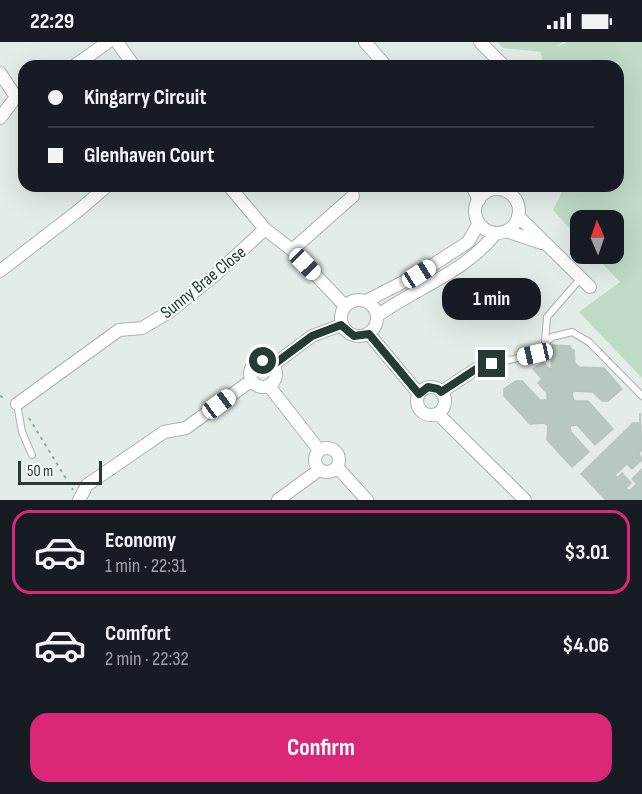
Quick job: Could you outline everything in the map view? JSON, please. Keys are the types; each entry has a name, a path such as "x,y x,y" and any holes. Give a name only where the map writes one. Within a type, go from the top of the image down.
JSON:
{"street":[{"path":"82,60 108,42"},
{"path":"117,42 130,60"},
{"path":"365,42 381,60"},
{"path":"480,42 498,60"},
{"path":"0,73 18,94"},
{"path":"0,117 18,98"},
{"path":"0,271 100,192"},
{"path":"234,192 265,229 292,250 345,306"},
{"path":"482,192 475,212 479,223 489,232 501,232 543,243"},
{"path":"506,192 517,203 518,216 585,283"},
{"path":"292,250 353,196"},
{"path":"377,316 392,305 429,287 481,252 518,216"},
{"path":"366,301 419,274 468,242 479,223"},
{"name":"Sunny Brae Close","path":"16,404 119,330 142,328 169,312 215,275 265,229"},
{"path":"356,300 366,301 372,305 377,316 376,325 369,334 354,336 341,325 340,318 345,306 356,300"},
{"path":"273,365 312,336 341,325"},
{"path":"369,334 419,394 418,405 424,413 438,414 525,500"},
{"path":"268,386 258,386 252,380 251,372 254,365 263,361 273,365"},
{"path":"441,392 476,369 492,364"},
{"path":"268,386 276,376 273,365"},
{"path":"76,495 164,432 186,428 252,380"},
{"path":"268,386 320,450"},
{"path":"419,394 428,387 441,392 445,397 443,408 438,414"},
{"path":"329,448 335,451 339,459 337,467 326,473 319,470 314,460 320,450 329,448"},
{"path":"337,467 368,500"},
{"path":"278,500 319,470"}],"lane":[{"path":"545,343 547,317 585,283"},
{"path":"492,364 535,354 545,343 562,333 572,332 582,336 642,396"},
{"path":"16,404 22,432 32,456"}],"path":[{"path":"29,418 76,495"}],"green space":[{"path":"497,42 563,42 556,47 567,42 642,42 642,378 579,312 620,282 603,264 624,264 624,210 570,210 570,229 553,210 562,192 624,192 624,60 542,60 541,52 503,48"}],"building":[{"path":"552,345 570,346 574,350 575,363 579,367 604,368 622,389 608,401 602,401 593,392 575,391 572,393 574,401 588,401 613,429 595,445 577,425 570,426 571,432 589,452 572,467 547,440 548,426 544,423 530,424 504,396 504,389 516,381 522,381 540,400 547,400 547,393 538,383 542,379 533,369 543,362 551,370"},
{"path":"640,413 642,450 639,453 642,460 632,469 627,464 615,475 618,478 622,473 631,483 626,488 629,491 637,484 632,479 642,469 642,500 606,500 581,474 633,423 640,423"}],"route":[{"path":"263,361 273,365 298,344 341,325 345,331 354,336 369,334 419,394 428,387 441,392 476,369 492,364"}]}
